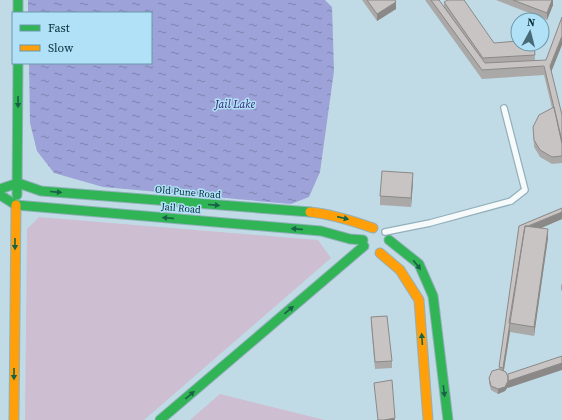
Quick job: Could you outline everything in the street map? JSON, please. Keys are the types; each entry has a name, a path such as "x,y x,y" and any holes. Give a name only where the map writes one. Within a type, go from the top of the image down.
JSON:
{"main road":[{"path":"18,0 18,12"},
{"path":"14,420 16,205 18,183 18,64"},
{"path":"0,189 18,183"},
{"name":"Old Pune Road","path":"18,183 41,191 322,214 354,221 373,228"},
{"name":"Jail Road","path":"0,195 16,205 321,231 350,238 363,243"},
{"path":"160,420 363,243 366,233 373,228 381,229 419,264 432,296 448,420"},
{"path":"363,243 371,253 380,253 386,248 387,236"},
{"path":"380,253 400,270 419,300 428,420"}],"lane":[{"path":"387,236 511,201 525,190 504,108"}],"shaded area":[{"path":"39,217 318,240 331,258 144,420 25,420 27,229"},
{"path":"220,394 325,420 190,420"}],"water":[{"name":"Jail Lake","path":"28,0 325,0 332,7 334,71 320,172 309,197 291,204 103,187 54,173 37,151 30,123 29,64 152,64 152,12 28,12"}],"building":[{"path":"367,0 395,0 396,2 377,14"},
{"path":"431,0 439,0 485,63 546,60 562,17 562,36 550,66 562,115 562,141 544,66 482,70"},
{"path":"448,0 464,0 494,43 510,42 510,52 535,52 535,55 483,58 444,2"},
{"path":"513,0 552,0 547,12"},
{"path":"554,107 562,144 562,156 552,157 540,150 534,140 533,127 539,115"},
{"path":"382,171 413,173 411,198 380,196"},
{"path":"562,208 562,212 525,226 503,368 499,367 519,226"},
{"path":"525,226 548,229 534,327 509,323"},
{"path":"387,316 392,361 375,362 371,317"},
{"path":"562,356 562,363 508,381 508,374"},
{"path":"499,369 506,372 508,381 505,387 498,389 491,386 489,378 492,371"},
{"path":"392,380 395,418 378,420 374,383"}],"traffic: fast":[{"path":"18,0 18,12"},
{"path":"17,195 18,64"},
{"path":"0,189 18,183 41,191 310,212"},
{"path":"0,195 16,205 321,231 350,239 363,240"},
{"path":"389,240 419,264 433,296 448,420"},
{"path":"160,420 364,246"}],"traffic: slow":[{"path":"14,420 16,205"},
{"path":"310,212 350,220 373,228"},
{"path":"380,253 400,270 419,300 428,420"}]}
